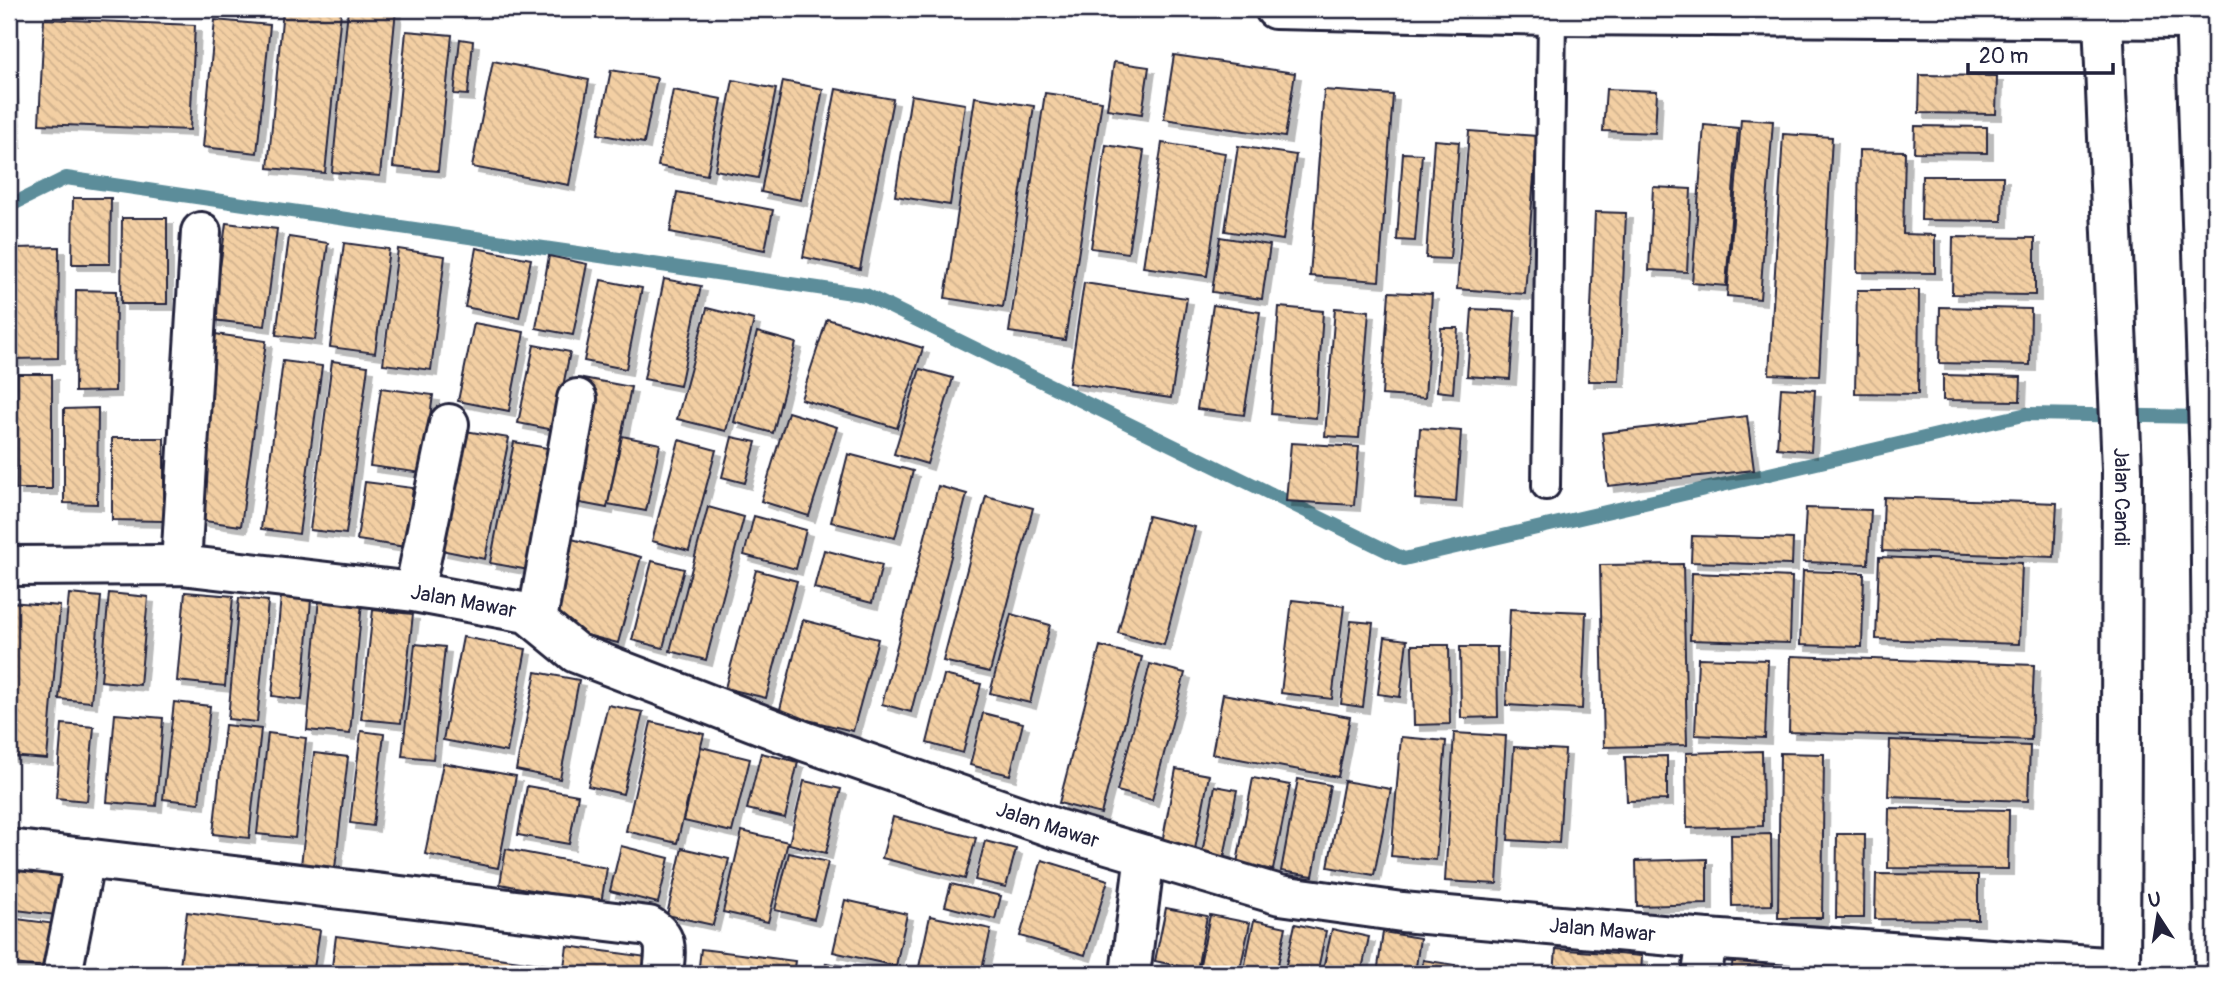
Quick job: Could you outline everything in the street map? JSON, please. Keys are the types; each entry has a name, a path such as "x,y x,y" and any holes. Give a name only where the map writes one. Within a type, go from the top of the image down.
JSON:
{"main road":[{"path":"1275,9 1552,15 2103,19 2195,14 2211,459 2215,974"},
{"name":"Jalan Candi","path":"2103,19 2122,469 2120,971"},
{"path":"181,565 201,232"},
{"path":"537,620 577,398"},
{"path":"414,592 449,424"},
{"name":"Jalan Mawar","path":"9,566 181,565 414,592 527,613 576,653 804,741 1057,829 1280,895 1705,956 2120,971"},
{"path":"9,849 649,926 660,932 666,943 663,974"},
{"path":"1130,974 1146,855"},
{"path":"62,974 85,858"}],"lane":[{"path":"1546,486 1552,15"}],"building":[{"path":"283,9 341,11 325,173 268,168"},
{"path":"348,9 396,9 380,176 332,172"},
{"path":"44,19 195,25 190,130 39,124"},
{"path":"215,20 270,25 257,153 203,147"},
{"path":"406,31 452,35 438,171 393,167"},
{"path":"460,39 473,41 468,95 454,94"},
{"path":"9,40 15,142 9,142"},
{"path":"1174,55 1295,73 1285,137 1164,119"},
{"path":"493,61 589,80 569,185 472,167"},
{"path":"1114,62 1149,67 1142,114 1107,109"},
{"path":"611,70 657,78 644,143 598,134"},
{"path":"1920,75 1997,76 1996,114 1919,113"},
{"path":"733,80 776,89 758,178 715,170"},
{"path":"783,81 823,89 801,200 761,192"},
{"path":"836,89 893,99 860,269 803,257"},
{"path":"1606,89 1657,91 1655,133 1603,131"},
{"path":"673,90 722,99 707,175 658,166"},
{"path":"1324,90 1393,95 1379,281 1310,276"},
{"path":"1045,93 1102,101 1065,340 1009,332"},
{"path":"911,95 965,104 950,205 895,196"},
{"path":"975,97 1034,106 1003,307 945,298"},
{"path":"1741,119 1773,121 1760,299 1727,296"},
{"path":"1704,125 1738,128 1726,286 1692,283"},
{"path":"1915,126 1987,127 1987,153 1914,152"},
{"path":"1469,131 1537,136 1525,294 1457,289"},
{"path":"1783,134 1832,137 1819,376 1769,374"},
{"path":"1434,140 1459,142 1450,259 1426,258"},
{"path":"1162,143 1225,153 1207,276 1143,267"},
{"path":"1106,145 1144,151 1128,253 1091,248"},
{"path":"1238,146 1296,155 1283,240 1225,231"},
{"path":"1859,150 1905,151 1903,234 1935,235 1935,273 1857,272"},
{"path":"1403,153 1422,154 1415,241 1397,240"},
{"path":"1922,176 2003,176 2002,221 1921,220"},
{"path":"1653,187 1691,189 1687,272 1649,270"},
{"path":"677,192 773,210 765,250 670,232"},
{"path":"73,198 111,198 110,264 72,264"},
{"path":"1595,212 1626,213 1619,381 1588,381"},
{"path":"122,218 167,218 167,304 121,304"},
{"path":"226,223 277,229 265,326 213,320"},
{"path":"289,237 328,243 315,340 276,335"},
{"path":"1220,237 1270,245 1262,299 1212,292"},
{"path":"1953,237 2035,238 2035,295 1952,294"},
{"path":"344,243 389,249 375,353 330,347"},
{"path":"59,247 58,358 14,359 15,248"},
{"path":"476,248 531,259 519,318 465,307"},
{"path":"398,249 445,256 431,370 383,364"},
{"path":"549,256 587,264 573,335 536,328"},
{"path":"664,279 701,286 680,386 644,379"},
{"path":"601,280 642,288 626,369 584,361"},
{"path":"1084,283 1187,298 1171,398 1069,383"},
{"path":"76,290 116,291 115,391 75,392"},
{"path":"1857,290 1919,290 1918,394 1855,393"},
{"path":"1389,292 1432,294 1425,398 1382,395"},
{"path":"1213,305 1260,312 1244,415 1197,409"},
{"path":"1279,307 1323,311 1316,418 1271,414"},
{"path":"1940,307 2031,309 2030,365 1939,363"},
{"path":"707,308 754,320 726,431 677,419"},
{"path":"1335,308 1369,311 1359,438 1325,436"},
{"path":"1472,309 1515,311 1510,379 1467,376"},
{"path":"827,319 923,348 897,428 801,399"},
{"path":"474,323 524,332 509,411 458,401"},
{"path":"1441,328 1458,328 1453,393 1437,391"},
{"path":"757,332 796,343 773,433 734,422"},
{"path":"215,334 266,341 241,526 190,519"},
{"path":"534,345 570,352 554,430 518,423"},
{"path":"283,361 322,366 299,534 261,529"},
{"path":"332,361 368,366 346,534 310,530"},
{"path":"920,369 953,378 927,464 894,454"},
{"path":"17,374 52,374 52,489 16,489"},
{"path":"1943,375 2021,377 2020,401 1943,400"},
{"path":"583,378 631,387 607,508 559,499"},
{"path":"381,388 433,395 422,473 370,466"},
{"path":"1781,388 1815,390 1811,451 1777,448"},
{"path":"98,408 97,504 64,503 64,409"},
{"path":"788,412 837,427 809,516 761,501"},
{"path":"1747,416 1754,470 1608,486 1602,433"},
{"path":"1420,428 1461,431 1456,502 1415,499"},
{"path":"465,431 509,438 485,559 441,550"},
{"path":"622,436 660,444 646,511 608,504"},
{"path":"732,437 756,442 745,483 722,477"},
{"path":"112,438 164,438 164,521 112,520"},
{"path":"679,440 716,450 689,551 652,541"},
{"path":"514,442 553,449 529,570 490,563"},
{"path":"1291,443 1359,447 1354,505 1286,501"},
{"path":"848,454 913,471 895,538 831,522"},
{"path":"365,482 413,488 406,547 357,540"},
{"path":"938,486 967,494 911,712 882,704"},
{"path":"986,496 1033,508 990,672 943,661"},
{"path":"1884,497 2057,503 2054,557 1882,551"},
{"path":"708,507 744,517 706,660 670,651"},
{"path":"1806,508 1871,510 1868,564 1803,562"},
{"path":"754,516 806,530 796,569 744,555"},
{"path":"1148,516 1195,527 1164,645 1118,633"},
{"path":"1692,536 1793,539 1792,565 1691,562"},
{"path":"568,538 641,557 618,643 546,625"},
{"path":"824,550 882,565 872,603 814,588"},
{"path":"1879,557 2022,563 2019,644 1876,639"},
{"path":"652,561 684,569 663,648 632,640"},
{"path":"1683,564 1687,745 1604,747 1600,565"},
{"path":"756,570 797,581 766,698 725,688"},
{"path":"1803,571 1864,573 1862,647 1800,645"},
{"path":"1692,573 1792,577 1790,643 1690,640"},
{"path":"185,592 233,596 225,686 177,681"},
{"path":"109,593 148,597 140,685 101,681"},
{"path":"69,594 101,597 91,702 59,699"},
{"path":"281,596 311,600 302,700 272,696"},
{"path":"239,598 268,601 257,722 228,719"},
{"path":"319,598 362,602 350,734 307,730"},
{"path":"1292,600 1344,606 1332,699 1281,693"},
{"path":"9,602 60,606 47,759 9,756"},
{"path":"1510,609 1586,612 1582,709 1506,705"},
{"path":"373,610 413,614 401,723 361,719"},
{"path":"1011,614 1050,625 1030,703 990,693"},
{"path":"803,620 878,639 853,731 779,713"},
{"path":"1351,621 1373,623 1363,707 1341,704"},
{"path":"463,637 526,649 507,752 443,740"},
{"path":"1385,637 1407,640 1400,697 1378,694"},
{"path":"415,644 445,647 433,759 402,756"},
{"path":"1412,645 1449,645 1450,724 1414,725"},
{"path":"1100,646 1142,657 1101,814 1059,803"},
{"path":"1460,647 1497,647 1498,717 1461,718"},
{"path":"1791,656 2034,665 2031,740 1789,732"},
{"path":"1698,658 1768,660 1765,738 1695,735"},
{"path":"1150,664 1185,673 1152,800 1117,791"},
{"path":"536,672 579,680 560,779 516,770"},
{"path":"944,675 981,684 963,753 927,743"},
{"path":"1223,694 1350,717 1338,777 1212,754"},
{"path":"174,702 210,706 199,803 163,799"},
{"path":"608,705 643,712 623,794 588,786"},
{"path":"983,713 1023,723 1010,775 970,765"},
{"path":"115,714 163,718 156,806 107,802"},
{"path":"651,722 704,734 677,843 626,831"},
{"path":"62,724 94,727 87,801 56,798"},
{"path":"225,725 261,729 249,838 213,834"},
{"path":"361,731 384,734 373,826 350,823"},
{"path":"268,733 306,738 295,838 257,834"},
{"path":"1454,733 1506,736 1497,884 1445,881"},
{"path":"1401,737 1446,741 1436,860 1391,856"},
{"path":"1890,740 2030,746 2028,801 1888,796"},
{"path":"701,747 750,759 732,832 684,821"},
{"path":"1514,747 1565,750 1559,843 1508,840"},
{"path":"1762,751 1763,826 1687,828 1686,753"},
{"path":"314,753 348,757 335,868 301,865"},
{"path":"761,753 798,762 785,818 747,809"},
{"path":"1780,753 1824,754 1822,918 1778,918"},
{"path":"1667,756 1667,800 1627,801 1625,757"},
{"path":"443,763 516,776 498,868 425,854"},
{"path":"1176,769 1209,775 1192,865 1159,859"},
{"path":"1253,778 1290,785 1273,870 1237,863"},
{"path":"1298,779 1330,785 1313,876 1281,871"},
{"path":"804,781 841,789 826,853 789,844"},
{"path":"1344,781 1391,789 1374,875 1328,867"},
{"path":"527,786 578,795 569,844 518,835"},
{"path":"1215,786 1237,790 1221,873 1199,869"},
{"path":"1889,808 2009,810 2008,869 1888,868"},
{"path":"893,817 976,838 965,879 882,858"},
{"path":"742,831 788,842 768,922 723,912"},
{"path":"1771,834 1772,905 1732,906 1731,835"},
{"path":"1837,834 1865,834 1864,918 1836,918"},
{"path":"985,841 1016,849 1006,887 975,880"},
{"path":"621,846 669,858 658,903 610,891"},
{"path":"682,848 729,859 713,925 667,915"},
{"path":"506,849 607,868 601,903 500,884"},
{"path":"789,853 828,862 814,919 775,910"},
{"path":"1707,859 1707,904 1637,906 1636,861"},
{"path":"1042,860 1108,880 1085,955 1020,936"},
{"path":"9,865 63,872 56,915 9,909"},
{"path":"1876,874 1978,875 1978,920 1875,919"},
{"path":"951,884 1001,896 995,919 945,906"},
{"path":"845,900 907,914 896,966 833,952"},
{"path":"1166,908 1207,916 1197,970 1155,961"},
{"path":"187,912 320,930 313,974 179,974"},
{"path":"1210,915 1250,923 1239,974 1198,974"},
{"path":"930,916 991,929 981,974 951,974 919,967"},
{"path":"9,918 56,924 50,969 9,963"},
{"path":"1254,920 1286,927 1276,974 1243,974"},
{"path":"1295,924 1326,931 1317,974 1284,974"},
{"path":"1332,929 1369,937 1361,974 1322,974"},
{"path":"1383,932 1420,938 1415,974 1377,974"},
{"path":"336,936 549,965 548,974 331,974"},
{"path":"567,946 647,957 644,974 563,974"},
{"path":"701,949 795,961 793,974 698,974"},
{"path":"1556,949 1642,956 1641,974 1554,974"},
{"path":"1733,957 1871,970 1871,974 1731,974"},
{"path":"1423,960 1455,965 1454,974 1421,974"},
{"path":"826,963 888,974 824,974"},
{"path":"1468,967 1517,971 1517,974 1467,974"}],"waterway":[{"path":"9,206 66,178 866,295 1404,559 2027,414 2207,417"}]}
